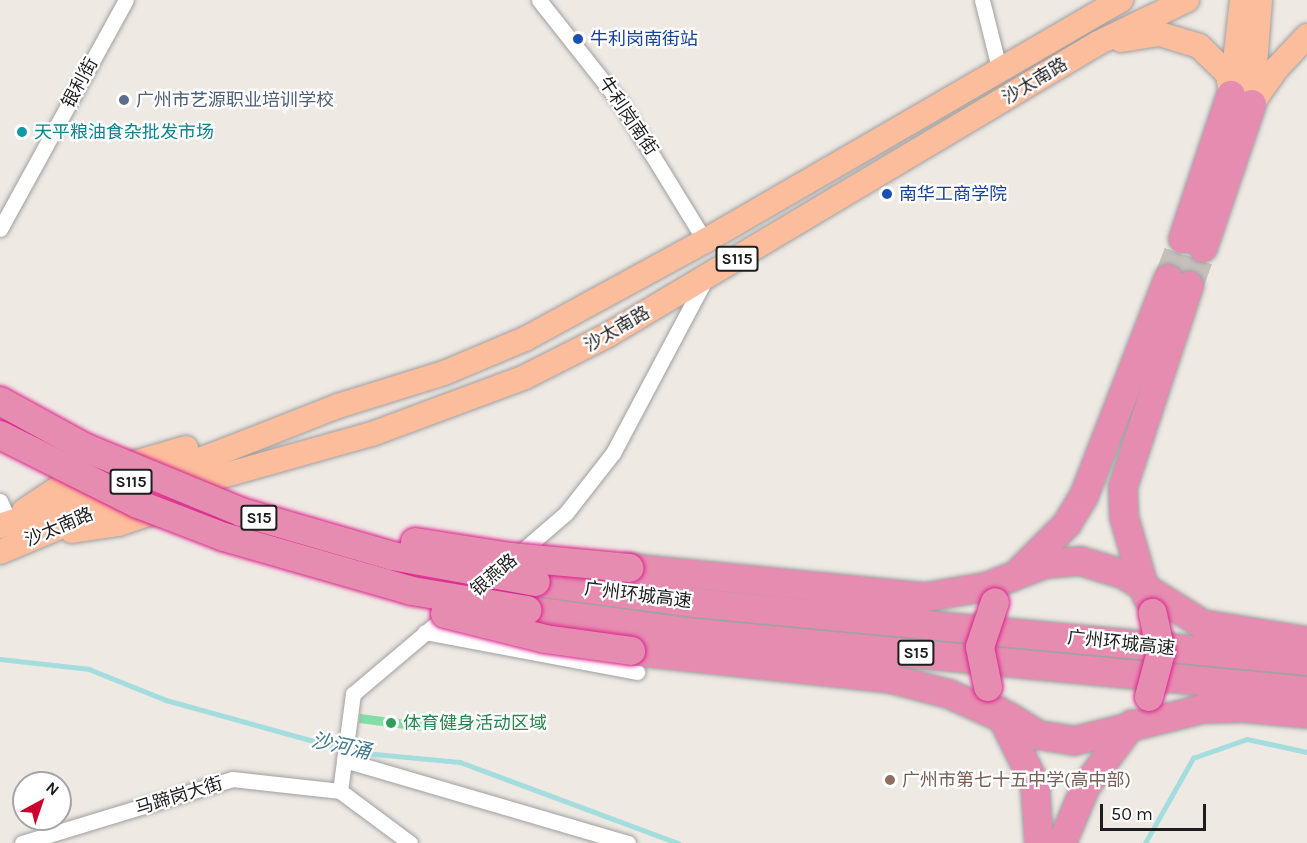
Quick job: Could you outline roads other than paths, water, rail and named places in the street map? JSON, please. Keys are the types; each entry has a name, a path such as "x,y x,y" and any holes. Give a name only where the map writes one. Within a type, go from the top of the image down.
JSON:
{"highway":[{"path":"1193,243 1241,100"},
{"path":"1033,568 1066,524 1090,484 1179,282 1123,487 1124,517 1133,547 1156,602 1161,652 1149,697 1129,730 1086,786 1062,843"},
{"name":"广州环城高速","path":"0,400 86,448 148,476 241,512 355,547 462,571 695,603 1307,661"},
{"name":"广州环城高速","path":"0,435 87,481 186,523 378,583 526,610 686,632 1307,691"},
{"path":"148,476 235,504 465,551 882,594 945,597 992,592 1033,568 1080,561 1105,567 1156,602 1202,624 1307,640"},
{"path":"186,523 377,594 545,639 891,679 949,694 1056,740 1092,739 1179,715 1226,707 1307,714"},
{"path":"1039,843 1035,784 1013,723 988,687 982,665 981,638 992,592 1066,524"},
{"path":"949,694 995,728 1013,748 1035,784"},
{"path":"1092,739 1125,723 1149,697"},
{"path":"1086,786 1136,737 1179,715"}],"main road":[{"name":"沙太南路","path":"3,516 66,483 199,445 251,440 338,406 480,359 705,241 999,68 1121,0"},
{"path":"1241,100 1242,0"},
{"path":"1241,100 1260,0"},
{"name":"沙太南路","path":"0,552 46,533 118,524 234,485 274,462 372,434 494,391 582,349 1098,43 1180,2"},
{"path":"1098,43 1160,34 1181,38 1216,58 1228,74 1241,100"},
{"path":"1241,100 1277,68 1307,36"}],"street":[{"name":"银利街","path":"0,229 126,0"},
{"name":"牛利岗南街","path":"539,0 621,104 705,241"},
{"path":"982,0 999,68"},
{"name":"银燕路","path":"340,791 353,694 540,536 590,486 613,453 706,277"},
{"path":"425,632 637,672"},
{"path":"344,759 628,843"},
{"name":"马蹄岗大街","path":"22,843 232,780 340,791"},
{"path":"340,791 410,843"}],"waterway":[{"name":"沙河涌","path":"0,659 89,669 166,700 353,752 460,762 678,843"},
{"name":"沙河涌","path":"1145,843 1193,758 1247,739 1307,752"}],"tunnel":[{"path":"1168,279 1183,239"},
{"path":"1189,286 1203,248"}],"place":[{"name":"牛利岗南街站","path":"578,39"},
{"name":"广州市艺源职业培训学校","path":"124,100"},
{"name":"天平粮油食杂批发市场","path":"22,132"},
{"name":"南华工商学院","path":"887,194"},
{"name":"体育健身活动区域","path":"391,723"},
{"name":"广州市第七十五中学(高中部)","path":"890,780"}]}
